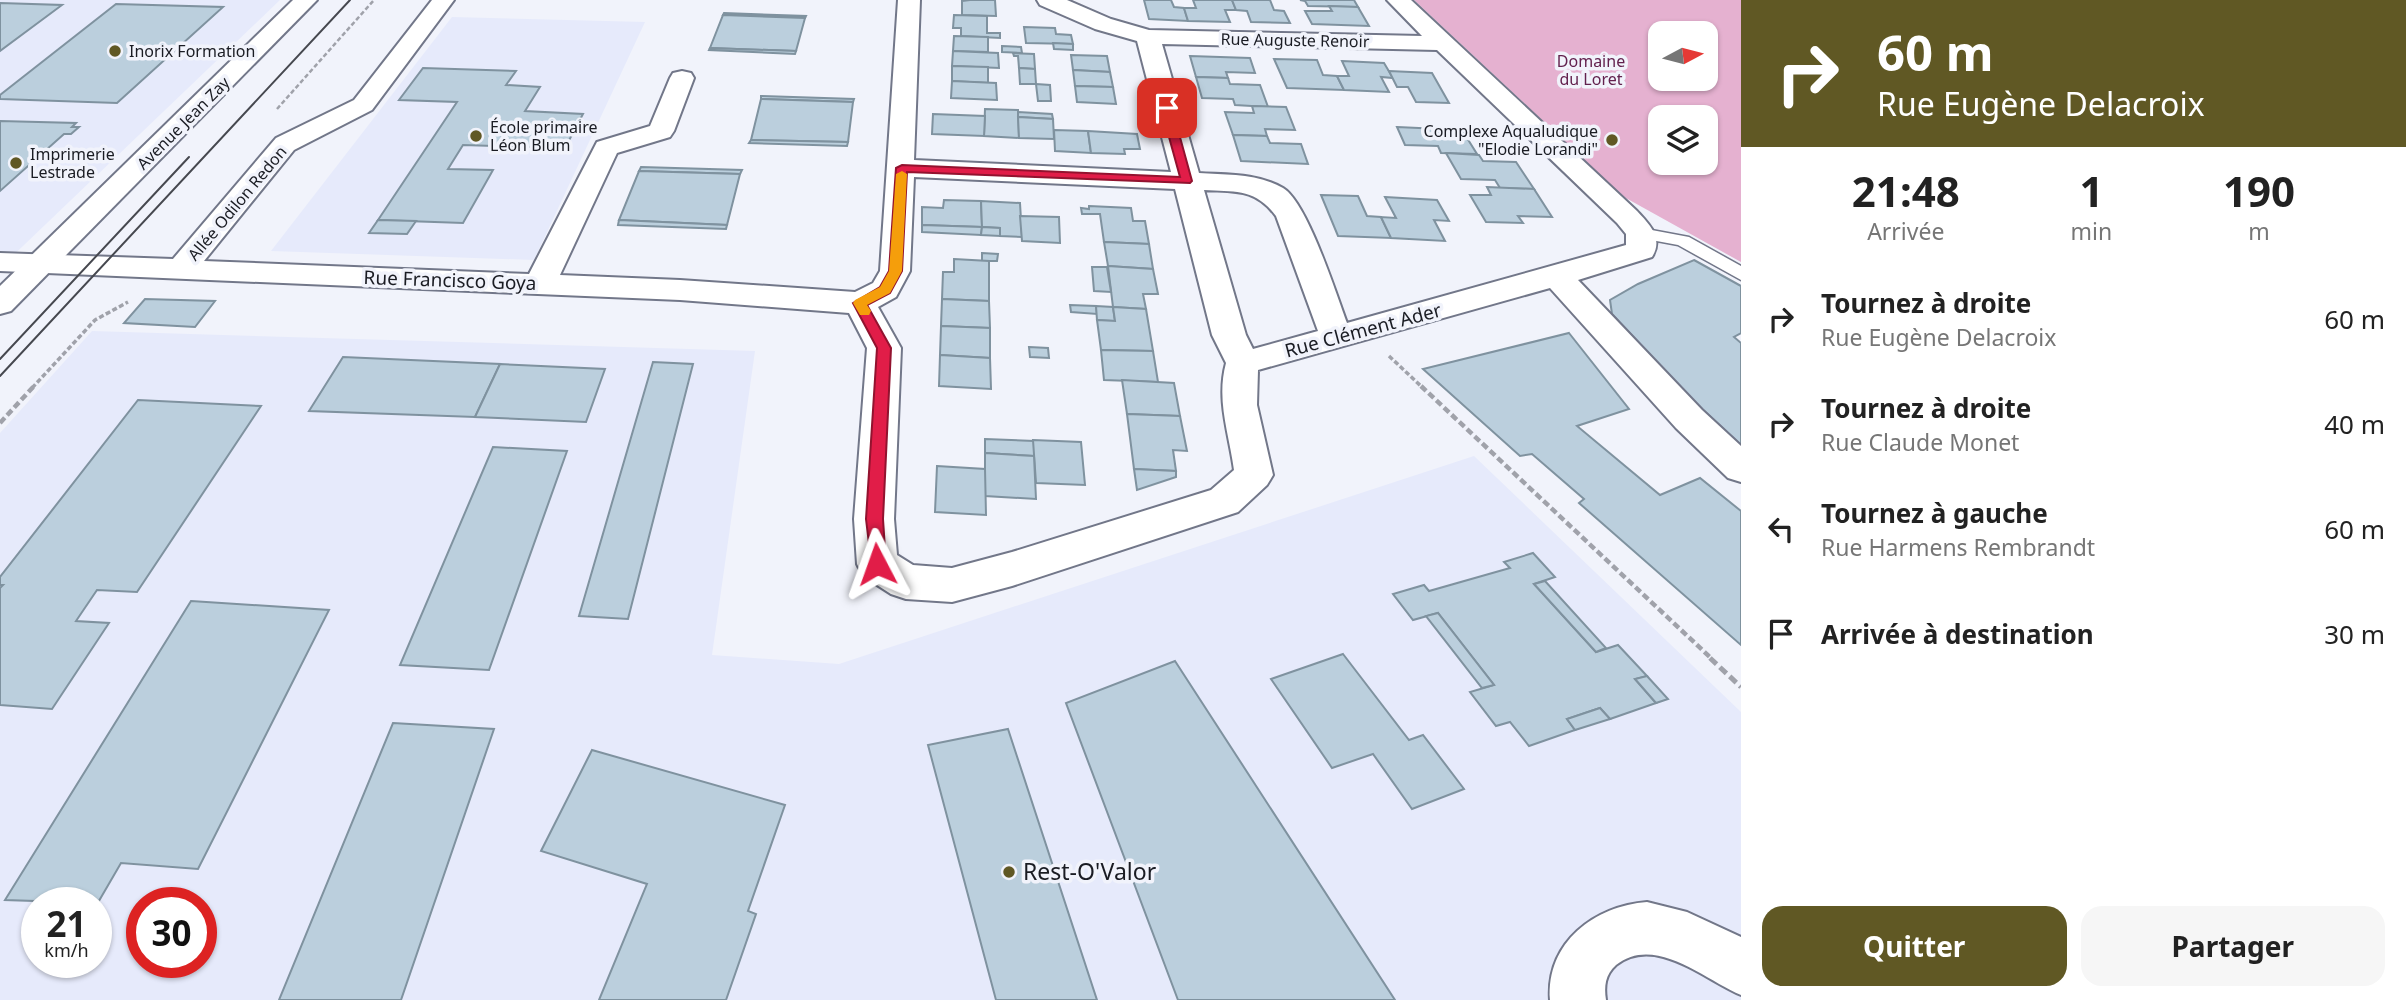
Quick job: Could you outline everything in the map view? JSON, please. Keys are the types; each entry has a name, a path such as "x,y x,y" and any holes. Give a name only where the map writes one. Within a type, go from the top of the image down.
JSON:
{"street":[{"name":"Avenue Jean Zay","path":"0,304 306,0"},
{"name":"Allée Odilon Redon","path":"182,268 285,144 363,105 443,0"},
{"path":"909,0 895,271 885,290 860,303 884,348 874,519 877,564 906,582 952,585 1012,569 1224,501 1254,475 1250,447 1238,403 1237,379 1243,363 1230,335 1148,37"},
{"name":"Rue Auguste Renoir","path":"1048,0 1116,29 1148,37 1443,43"},
{"path":"1398,0 1641,233"},
{"path":"540,284 606,148 661,131 682,78"},
{"path":"902,168 1247,184 1275,195 1290,215 1348,332"},
{"name":"Rue Clément Ader","path":"1243,363 1348,332 1558,277 1641,250 1641,233"},
{"name":"Rue Francisco Goya","path":"0,262 680,290 860,303"},
{"path":"1558,277 1689,419 1741,468"},
{"path":"1578,1000 1576,991 1584,960 1604,938 1634,928 1671,932 1711,948 1741,968"}],"lane":[{"path":"1641,233 1683,241 1741,274"}],"path":[{"path":"1348,332 1531,493 1741,687"}],"shaded area":[{"path":"0,0 280,0 0,268"},
{"name":"École primaire Léon Blum","path":"452,17 645,22 534,260 271,251"},
{"path":"92,331 755,351 712,655 839,664 1474,456 1741,712 1741,1000 0,1000 0,433"}],"green space":[{"name":"Domaine du Loret","path":"1414,0 1741,0 1741,262 1624,197"}],"building":[{"path":"995,0 996,16 962,15 962,1"},
{"path":"1144,0 1171,0 1174,7 1184,8 1188,21 1149,19"},
{"path":"1193,0 1232,0 1236,10 1225,10 1230,22 1188,21 1184,8 1196,8"},
{"path":"1232,0 1270,0 1274,10 1284,11 1290,23 1251,22 1247,11 1236,10"},
{"path":"1300,0 1354,0 1358,7 1308,6 1305,1"},
{"path":"0,3 62,5 0,51"},
{"name":"Inorix Formation","path":"116,4 223,7 117,103 0,99 0,95"},
{"path":"1329,6 1358,7 1369,26 1312,24 1305,11 1332,11"},
{"path":"724,13 806,16 723,15"},
{"path":"723,15 805,18 796,51 710,48"},
{"path":"954,15 987,16 987,33 1000,33 1000,38 961,36 961,28 953,28"},
{"path":"1024,27 1055,28 1056,34 1071,35 1073,44 1026,43"},
{"path":"954,36 988,37 988,52 953,51"},
{"path":"1053,43 1073,44 1073,50 1054,49"},
{"path":"1002,46 1021,47 1022,53 1002,52"},
{"path":"709,50 796,51 795,54"},
{"path":"953,51 998,53 999,68 952,66"},
{"path":"1013,53 1034,54 1035,69 1019,68 1018,56"},
{"path":"1071,55 1107,56 1110,72 1073,70"},
{"path":"1190,56 1250,58 1255,73 1226,72 1228,78 1196,77"},
{"path":"1274,59 1317,60 1323,75 1337,76 1344,90 1287,88"},
{"path":"1342,61 1384,63 1393,78 1381,77 1389,92 1344,90 1337,76 1349,76"},
{"path":"952,66 988,67 988,83 952,81"},
{"path":"423,68 516,71 506,85 540,87 525,111 583,114 565,148 463,145 448,169 493,170 463,223 378,220 457,102 399,100"},
{"path":"1019,68 1035,69 1036,84 1020,84"},
{"path":"1073,70 1110,72 1113,87 1075,86"},
{"path":"1389,71 1432,73 1449,103 1416,102 1408,87 1397,87"},
{"path":"1196,77 1228,78 1230,84 1260,85 1268,107 1235,105 1233,99 1202,98"},
{"path":"952,81 996,83 997,100 951,98"},
{"path":"1036,84 1050,85 1051,101 1038,101"},
{"path":"1075,86 1113,87 1116,104 1077,102"},
{"path":"761,96 854,99 853,102 761,99"},
{"path":"761,99 853,102 848,142 751,140"},
{"path":"1252,106 1286,107 1295,130 1265,129 1267,136 1233,135 1225,112 1254,113"},
{"path":"985,109 1018,110 1019,138 984,136"},
{"path":"1018,112 1052,114 1053,119 1018,117"},
{"path":"933,114 985,116 984,136 932,134"},
{"path":"1018,117 1053,119 1054,139 1019,138"},
{"name":"Imprimerie Lestrade","path":"0,121 76,123 72,127 79,127 71,134 64,134 0,191"},
{"path":"1397,127 1462,130 1477,154 1441,153 1438,146 1405,145"},
{"path":"1054,130 1088,131 1091,153 1055,151"},
{"path":"1088,131 1137,134 1140,149 1124,149 1125,154 1091,153"},
{"path":"1233,135 1267,136 1270,143 1301,144 1308,164 1241,161"},
{"path":"751,140 848,142 847,146 749,143"},
{"path":"1446,153 1479,155 1483,161 1516,162 1534,189 1500,188 1495,180 1461,179"},
{"path":"641,167 742,170 740,174 639,171"},
{"path":"639,171 740,174 727,225 619,220"},
{"path":"1487,187 1534,189 1552,217 1518,216 1523,223 1486,222 1470,195 1491,195"},
{"path":"1321,195 1358,196 1367,216 1381,217 1391,238 1338,236"},
{"path":"1385,197 1437,200 1449,221 1434,220 1445,241 1391,238 1381,217 1396,218"},
{"path":"944,200 981,201 982,227 922,225 922,207 943,208"},
{"path":"981,201 1020,203 1022,237 1000,236 1000,228 982,227"},
{"path":"1089,206 1131,208 1133,221 1145,221 1149,244 1104,242 1100,214 1082,214 1081,208 1089,209"},
{"path":"1020,216 1059,217 1060,243 1022,241"},
{"path":"378,220 416,221 407,234 369,233"},
{"path":"619,220 727,225 726,229 618,225"},
{"path":"922,225 982,227 981,235 922,232"},
{"path":"982,227 1000,228 1000,236 981,235"},
{"path":"1104,242 1149,244 1153,269 1108,266"},
{"path":"982,253 998,254 997,261 982,261"},
{"path":"954,259 989,261 989,301 942,299 943,272 954,272"},
{"path":"1694,260 1741,286 1741,333 1734,337 1741,343 1741,445 1686,394 1612,314 1610,300 1638,284"},
{"path":"1108,266 1153,269 1158,294 1143,294 1146,309 1113,307"},
{"path":"1092,267 1107,267 1111,292 1094,291"},
{"path":"145,299 215,301 195,327 124,323"},
{"path":"942,299 989,301 990,328 941,326"},
{"path":"1070,305 1096,306 1097,314 1071,312"},
{"path":"1096,306 1113,307 1115,321 1097,320"},
{"path":"1113,307 1146,309 1153,351 1101,350 1097,320 1115,321"},
{"path":"941,326 990,328 990,358 940,355"},
{"path":"1569,333 1629,409 1577,426 1660,495 1700,478 1741,511 1741,645 1579,503 1584,499 1532,454 1520,456 1423,369"},
{"path":"1029,347 1048,348 1049,358 1030,357"},
{"path":"1101,350 1153,351 1158,382 1104,380"},
{"path":"940,355 990,358 991,389 939,386"},
{"path":"343,357 500,364 475,417 309,411"},
{"path":"653,362 693,364 628,619 579,616"},
{"path":"500,364 605,369 586,422 475,417"},
{"path":"1122,380 1174,383 1180,416 1127,414"},
{"path":"138,400 261,406 137,592 97,590 76,621 109,623 52,709 0,705 0,588 3,585 0,585 0,577"},
{"path":"1127,414 1180,416 1187,451 1173,450 1176,471 1134,469"},
{"path":"985,439 1034,441 1034,456 985,453"},
{"path":"1033,440 1081,442 1085,485 1036,483"},
{"path":"493,447 567,451 489,670 400,665"},
{"path":"985,453 1034,456 1036,499 985,496"},
{"path":"937,466 985,469 986,515 935,512"},
{"path":"1134,469 1176,471 1176,477 1137,490"},
{"path":"1533,553 1555,577 1534,584 1596,652 1618,645 1647,676 1635,679 1656,703 1610,719 1600,708 1567,719 1575,730 1529,746 1510,722 1496,726 1470,692 1494,685 1438,613 1413,620 1393,594 1424,585 1429,591 1510,568 1504,562"},
{"path":"1545,581 1606,648 1596,652 1534,584"},
{"path":"191,601 329,610 198,869 121,863 107,887 21,887 21,901 5,900"},
{"path":"1438,613 1494,685 1482,688 1426,616"},
{"path":"1343,654 1409,740 1423,735 1464,789 1412,809 1373,754 1332,768 1271,679"},
{"path":"1175,661 1395,1000 1178,1000 1066,703"},
{"path":"1647,676 1668,699 1656,703 1635,679"},
{"path":"1600,708 1610,719 1575,730 1567,719"},
{"path":"393,723 494,729 401,1000 279,1000"},
{"name":"Rest-O'Valor","path":"1008,729 1097,1000 996,1000 928,745"},
{"path":"592,750 785,805 748,911 756,914 726,1000 599,1000 647,884 541,851"}],"tram line":[{"path":"0,376 350,0"},
{"path":"0,359 189,157"}],"slow traffic":[{"path":"864,311 860,303 885,290 895,271 902,174"}],"place":[{"name":"Inorix Formation","path":"115,51"},
{"name":"École primaire Léon Blum","path":"476,136"},
{"name":"Complexe Aqualudique \"Elodie Lorandi\"","path":"1612,140"},
{"name":"Imprimerie Lestrade","path":"16,163"},
{"name":"Rest-O'Valor","path":"1009,872"}],"route":[{"path":"877,564 874,519 884,348 860,303 885,290 895,271 902,168 1186,181 1167,108"}]}
